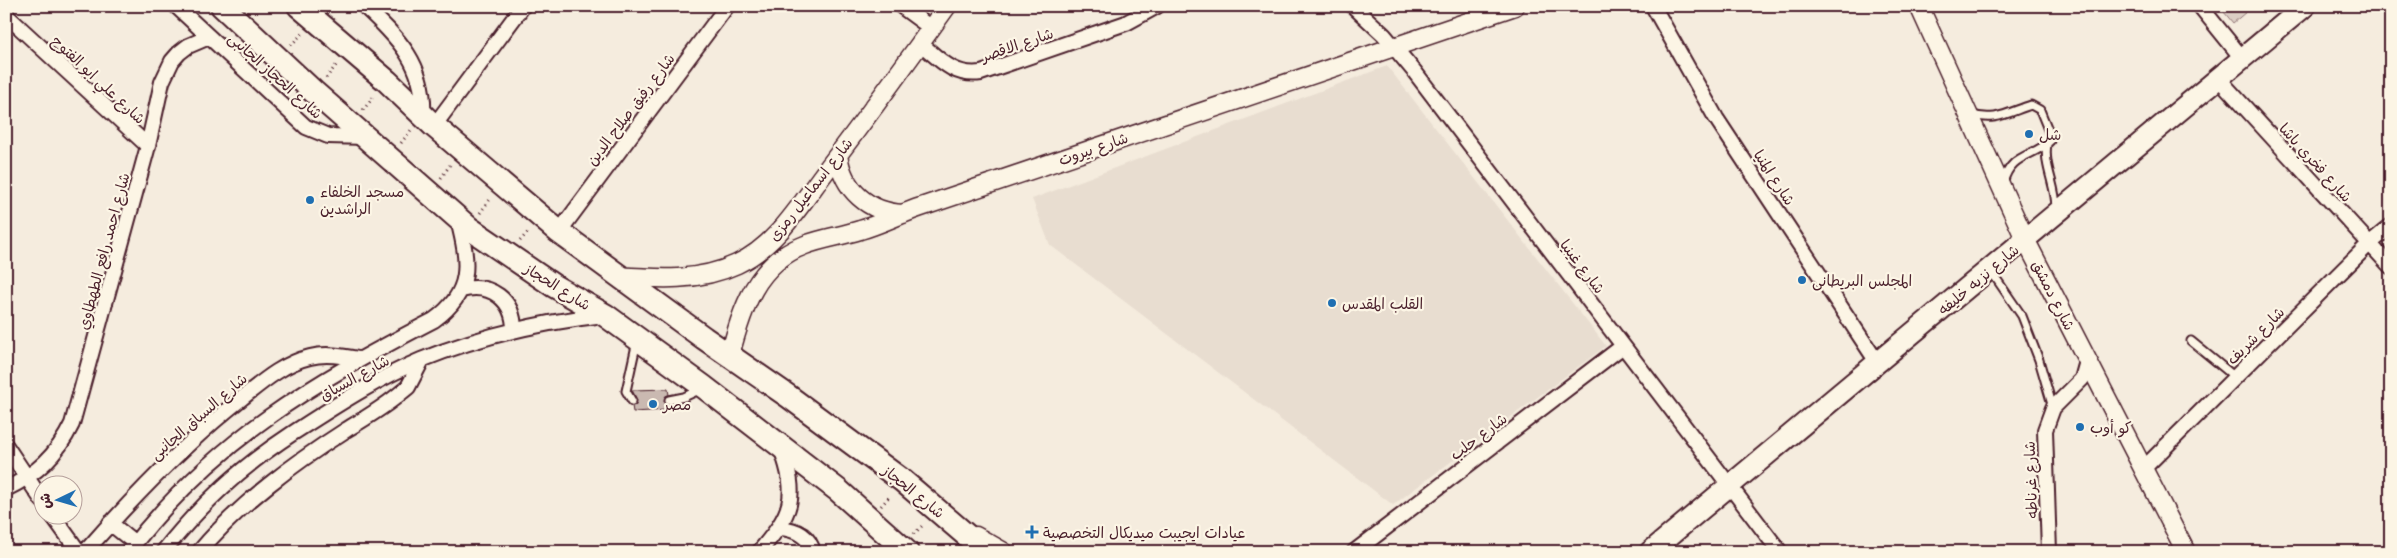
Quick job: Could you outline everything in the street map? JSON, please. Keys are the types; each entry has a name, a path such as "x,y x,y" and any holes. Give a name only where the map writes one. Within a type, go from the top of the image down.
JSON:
{"main road":[{"name":"شارع الحجاز","path":"222,6 314,92 360,130 463,222 554,286 605,315 638,338 778,443 871,517 905,550"},
{"name":"شارع نزيه خليفه","path":"1650,552 2305,6"},
{"name":"شارع الحجاز","path":"307,13 348,50 387,81 429,121 540,217 617,276 904,481 986,552"}],"street":[{"name":"شارع الحجاز الجانبى","path":"176,6 310,129 333,137 360,130"},
{"path":"364,6 395,36 410,59 424,96 429,121"},
{"path":"429,121 523,6"},
{"name":"شارع رفيق صلاح الدين","path":"559,232 727,6"},
{"path":"901,6 931,28"},
{"name":"شارع اسماعيل رمزى","path":"617,276 663,279 700,276 725,269 748,259 763,248 784,226 838,155 947,6"},
{"name":"شارع الاقصر","path":"920,43 953,70 967,74 981,73 1126,23 1157,6"},
{"name":"شارع غينيا","path":"1353,6 1394,47 1780,552"},
{"name":"شارع بيروت","path":"730,355 739,320 751,293 765,272 779,258 805,245 869,228 903,214 1514,6"},
{"name":"شارع المنيا","path":"1653,6 1716,118 1877,362"},
{"name":"شارع دمشق","path":"1919,6 2025,239 2186,552"},
{"path":"2200,6 2242,58"},
{"name":"شارع علي ابو الفتوح","path":"6,15 148,146"},
{"name":"شارع احمد رافع الطهطاوي","path":"6,489 27,478 53,455 67,435 77,414 166,71 172,61 188,46 209,37"},
{"name":"شارع فخري باشا","path":"2218,78 2391,267"},
{"path":"838,155 847,183 861,200 881,210 903,214"},
{"name":"شارع السباق","path":"132,548 178,494 244,434 291,400 358,359 434,320 450,307 461,290 466,265 463,222"},
{"name":"شارع شريف","path":"2143,469 2369,244 2391,226"},
{"path":"461,290 481,288 500,295 512,311 514,330"},
{"name":"شارع السباق","path":"163,552 212,497 255,458 338,403 422,360 492,335 605,315"},
{"name":"شارع حلب","path":"1354,552 1623,346"},
{"name":"شارع السباق الجانبى","path":"85,552 181,449 217,418 277,372 292,363 323,354 358,359"},
{"path":"199,552 240,510 274,481 408,387 422,360"},
{"name":"شارع غرناطه","path":"2049,552 2045,437 2047,422 2053,408 2082,379 2087,361"},
{"path":"758,552 779,528 788,510 790,484 778,443"},
{"path":"6,446 32,485"},
{"path":"110,523 132,548"},
{"path":"61,526 79,552"},
{"path":"959,527 1004,552"},
{"path":"779,528 795,530 802,535 813,552"}],"lane":[{"path":"1968,113 1981,118 1995,118 2034,105 2040,110 2051,136 2047,144 2047,160 2055,187 2056,213"},
{"path":"2002,189 2006,174 2014,162 2047,144"},
{"path":"1990,269 2022,316 2039,360 2053,408"},
{"path":"632,401 626,391 638,338"},
{"path":"2191,341 2236,377"},
{"path":"669,400 684,397 704,387"}],"path":[{"path":"279,58 307,13"},
{"path":"314,92 348,50"},
{"path":"360,130 387,81"},
{"path":"389,157 429,121"},
{"path":"430,192 462,150"},
{"path":"463,222 502,183"},
{"path":"508,255 540,217"},
{"path":"871,517 904,481"},
{"path":"905,550 937,509"}],"shaded area":[{"path":"2219,6 2253,6 2233,23"},
{"path":"1387,66 1606,346 1393,505 1050,245 1032,199"}],"building":[{"path":"668,389 669,395 664,401 669,405 669,410 633,412 632,406 637,400 632,390"}],"place":[{"name":"شل","path":"2029,134"},
{"name":"مسجد الخلفاء الراشدين","path":"310,200"},
{"name":"المجلس البريطانى","path":"1802,280"},
{"name":"القلب المقدس","path":"1332,303"},
{"name":"مصر","path":"653,404"},
{"name":"كو أوب","path":"2080,427"},
{"name":"عيادات ايجيبت ميديكال التخصصية","path":"1032,532"}]}
